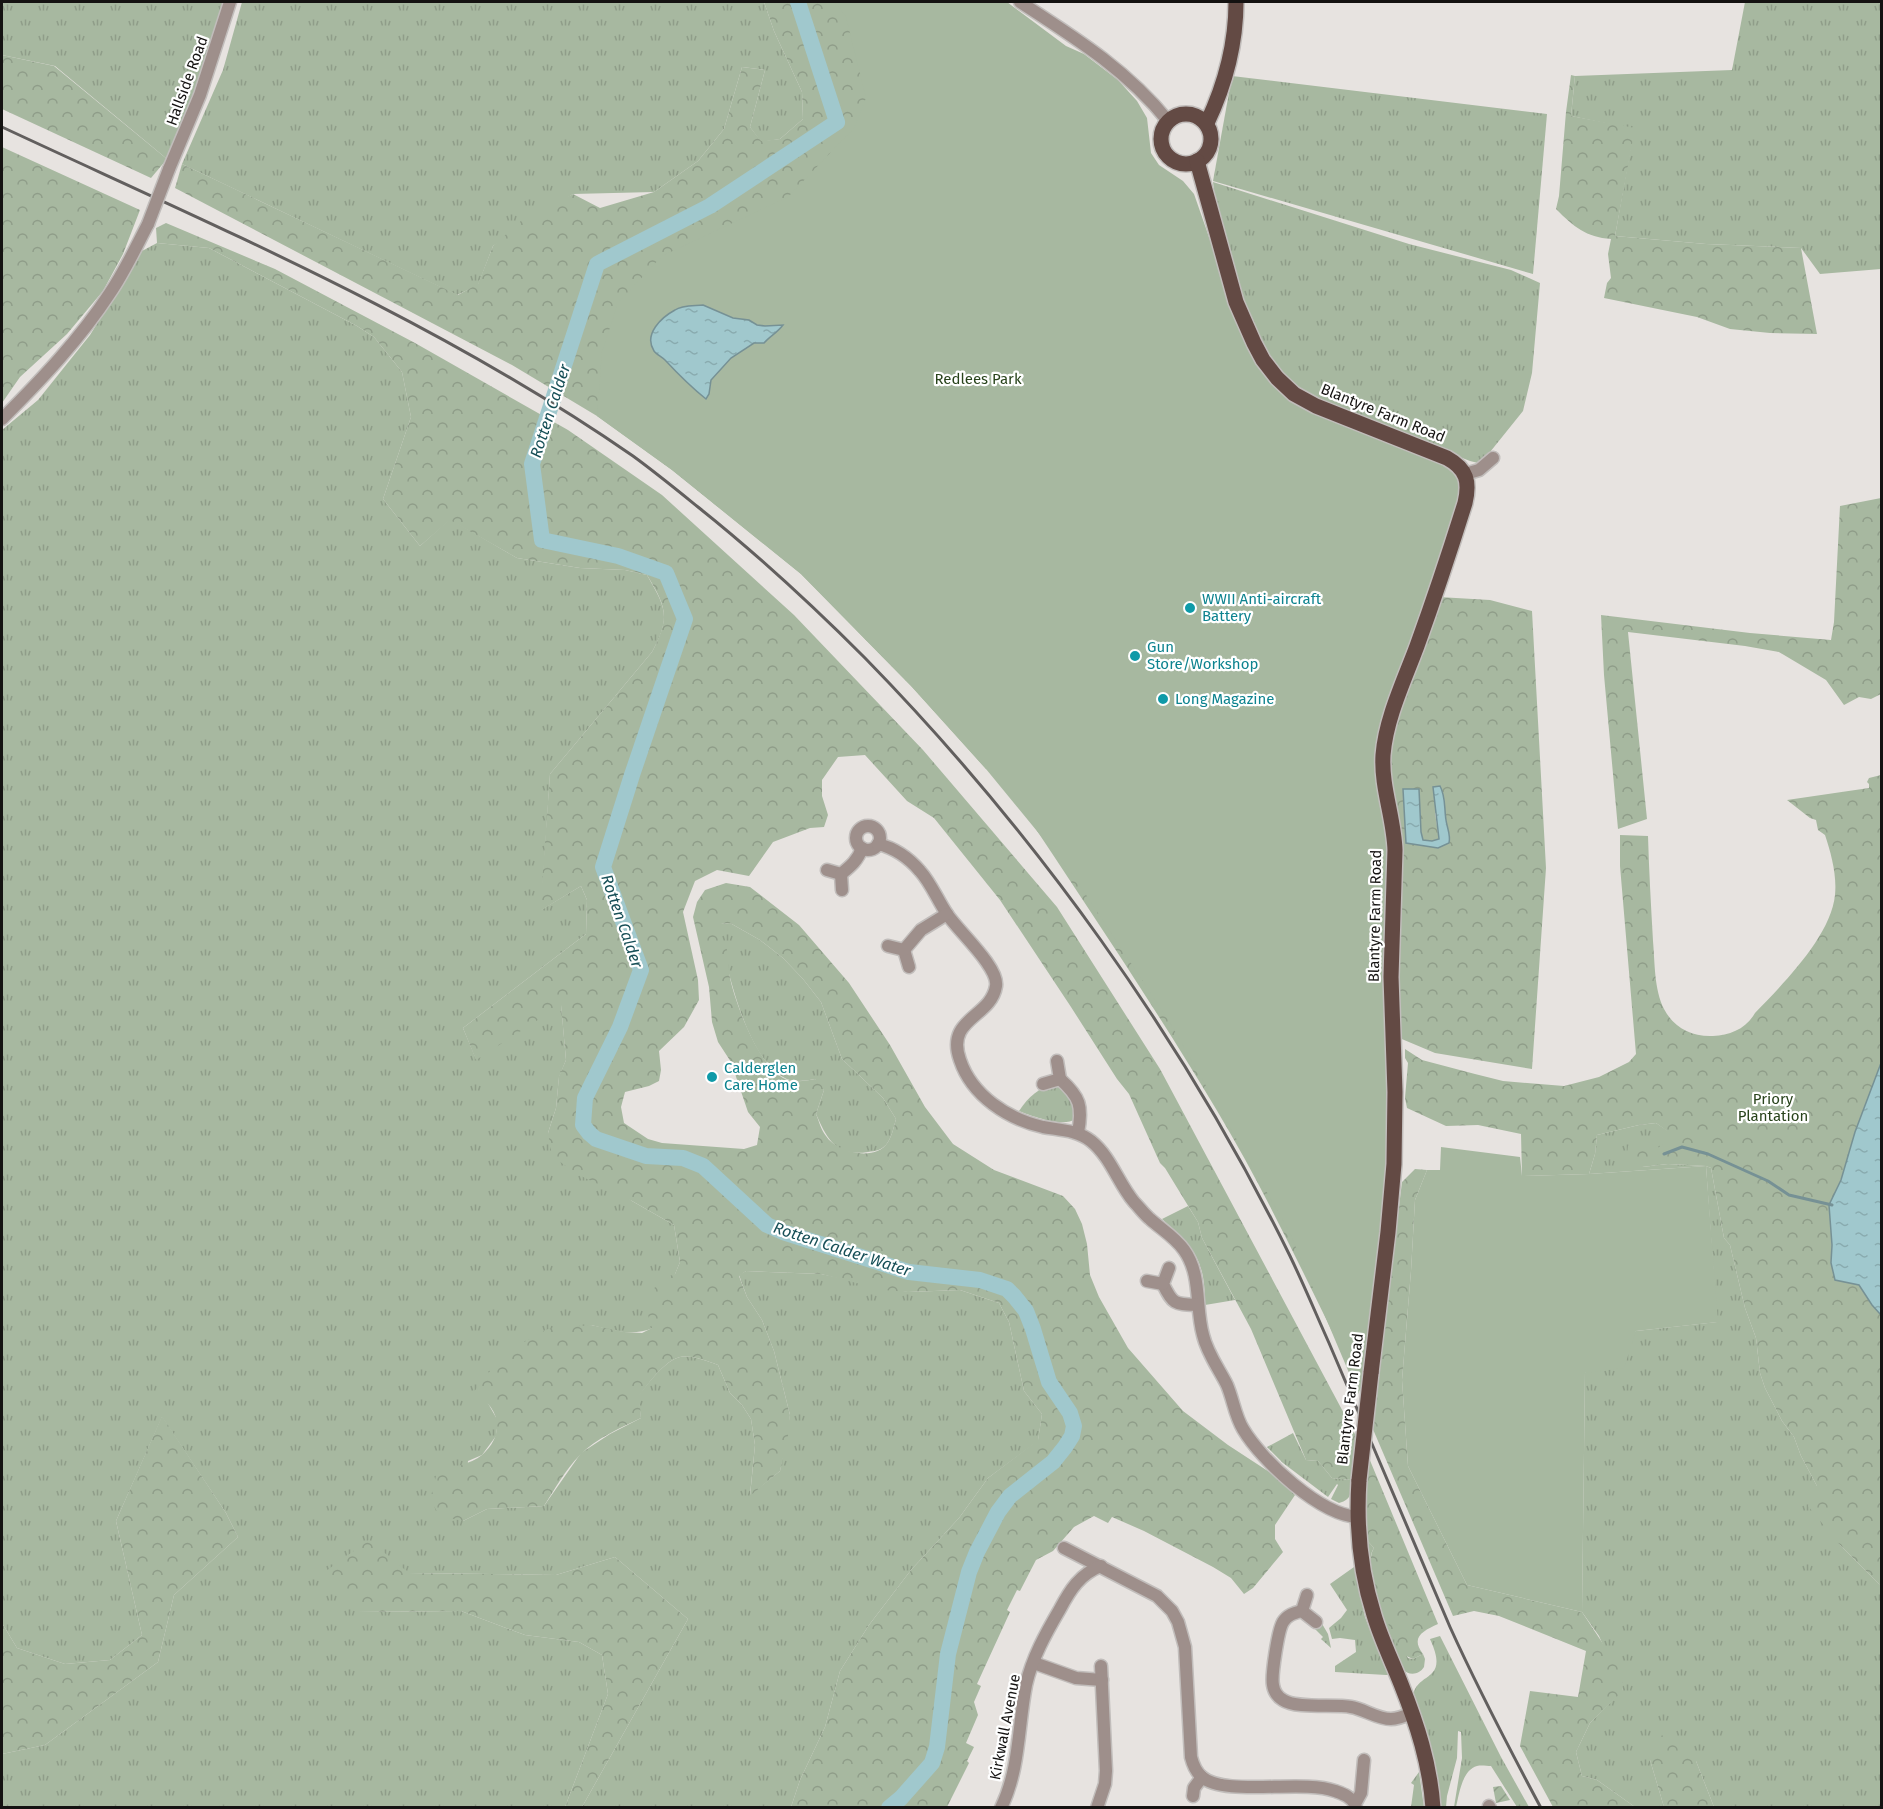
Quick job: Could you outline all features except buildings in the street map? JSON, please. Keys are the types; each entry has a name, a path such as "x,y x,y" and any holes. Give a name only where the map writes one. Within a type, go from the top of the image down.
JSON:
{"main road":[{"path":"1207,123 1217,102 1228,67 1234,34 1236,2"},
{"path":"1192,114 1207,123 1211,131 1207,154 1197,161 1186,164 1171,159 1165,153 1161,136 1168,121 1175,116 1192,114"},
{"name":"Blantyre Farm Road","path":"1197,161 1236,302 1263,360 1277,378 1294,394 1308,402 1448,458 1456,463 1465,474 1467,490 1465,503 1428,616 1390,720 1383,755 1383,771 1394,830 1395,850 1391,977 1395,1143 1389,1223 1359,1479 1358,1517 1360,1557 1370,1601 1380,1633 1413,1713 1427,1766 1433,1808"}],"street":[{"name":"Hallside Road","path":"2,419 26,395 93,317 128,265 148,224 200,95 230,2"},
{"path":"1020,2 1118,70 1148,98 1168,121"},
{"path":"1465,474 1479,470 1493,458"},
{"path":"865,826 876,830 879,837 878,844 872,849 862,848 858,845 856,837 858,830 865,826"},
{"path":"878,844 894,849 921,872 946,914 981,954 993,973 996,985 992,996 959,1032 956,1046 966,1074 987,1099 1006,1113 1026,1123 1078,1132 1102,1152 1132,1199 1149,1218 1183,1248 1191,1261 1196,1279 1203,1338 1226,1385 1242,1428 1277,1470 1311,1497 1336,1513 1358,1517"},
{"path":"841,874 852,866 862,848"},
{"path":"827,870 841,874"},
{"path":"841,874 842,890"},
{"path":"904,950 921,930 946,914"},
{"path":"888,946 904,950"},
{"path":"904,950 909,967"},
{"path":"1057,1061 1060,1079 1079,1101 1081,1114 1078,1132"},
{"path":"1043,1084 1060,1079"},
{"path":"1162,1284 1169,1269"},
{"path":"1147,1281 1162,1284 1171,1300 1179,1305 1198,1305"},
{"path":"1065,1548 1156,1596 1172,1611 1178,1622 1185,1647 1191,1757 1194,1767 1202,1777 1228,1787 1324,1788 1346,1795 1355,1806 1361,1793 1364,1761"},
{"name":"Kirkwall Avenue","path":"1001,1808 1015,1765 1027,1684 1043,1638 1073,1587 1084,1575 1101,1566"},
{"path":"1302,1611 1307,1595"},
{"path":"1302,1611 1288,1616 1279,1630 1272,1677 1276,1694 1282,1700 1288,1703 1351,1707 1385,1719 1399,1718 1413,1713"},
{"path":"1302,1611 1316,1622"},
{"path":"1034,1663 1076,1678 1102,1680"},
{"path":"1097,1808 1105,1784 1106,1771 1101,1666"},
{"path":"1193,1796 1194,1788 1202,1777"}],"green space":[{"path":"2,2 224,2 205,65 167,159 55,66 2,55"},
{"path":"242,2 764,2 774,31 802,92 803,119 780,139 761,142 750,127 765,70 742,67 724,129 698,161 654,192 573,194 493,246 478,285 457,295 182,164 223,70"},
{"path":"764,2 871,2 877,292 1358,1384 1272,1210 1216,1109 1136,981 998,772 986,769 912,687 801,574 672,470 597,416 512,365 175,188 182,164 458,295 478,284 493,246 522,220 573,194 600,208 654,192 698,161 724,129 742,67 765,70 750,127 761,141 780,139 803,119 802,92 774,31"},
{"name":"Redlees Park","path":"835,2 1007,2 1066,46 1084,54 1118,80 1137,101 1147,118 1151,153 1159,165 1183,181 1194,194 1225,283 1273,384 1287,399 1447,465 1458,477 1461,493 1386,718 1389,1059 1386,1192 1365,1380 1358,1394 1289,1231 1169,1021 1073,875 986,769 912,687 801,574 672,470 597,416 602,352 618,303 662,256 788,197 854,128 866,98 846,17"},
{"path":"1745,2 1881,2 1881,269 1820,274 1801,248 1706,244 1615,236 1634,129 1571,116 1575,76 1732,70"},
{"path":"2,55 54,66 167,159 151,178 2,109"},
{"path":"1571,75 1575,76 1571,116 1635,128 1615,236 1706,244 1801,248 1817,334 1730,329 1697,317 1604,298 1607,283 1611,278 1608,254 1611,239 1594,236 1581,230 1556,209"},
{"path":"1232,76 1547,114 1533,274 1213,181"},
{"path":"2,147 140,210 123,254 103,291 67,334 20,377 2,403"},
{"path":"1213,182 1409,244 1511,270 1540,283 1532,373 1523,411 1482,462 1470,461 1326,405 1294,386 1262,345 1250,321 1232,269"},
{"path":"166,223 275,269 415,343 568,430 662,495 794,615 923,750 1057,907 1160,1069 1356,1436 1351,1480 1332,1478 1318,1461 1306,1460 1251,1329 1202,1238 1198,1222 1160,1163 1129,1094 1000,900 934,818 907,801 865,755 838,757 822,780 822,796 828,815 824,827 810,828 773,842 749,876 717,870 695,881 683,912 698,980 699,1000 684,1027 659,1051 661,1070 659,1081 625,1092 621,1107 624,1123 648,1139 662,1143 744,1149 757,1145 760,1127 748,1112 731,1062 718,1042 712,1022 709,987 693,917 697,902 705,890 726,883 750,887 799,925 849,983 890,1045 925,1107 953,1144 994,1170 1063,1196 1075,1209 1087,1244 1090,1275 1099,1297 1128,1348 1183,1411 1228,1445 1274,1475 1295,1495 1275,1525 1275,1539 1283,1552 1253,1588 1244,1594 1231,1578 1213,1567 1112,1517 1108,1523 1094,1516 1074,1527 1053,1551 1036,1560 1007,1610 1010,1612 977,1684 981,1686 974,1702 978,1715 966,1743 974,1747 967,1761 969,1763 947,1807 791,1807 800,1780 825,1727 840,1671 869,1625 911,1570 959,1518 988,1478 1038,1440 1042,1414 1024,1391 1009,1322 999,1303 960,1290 908,1292 884,1290 821,1274 746,1271 739,1276 747,1297 762,1320 774,1351 790,1415 780,1471 750,1496 755,1445 751,1419 730,1393 718,1365 699,1359 680,1357 662,1368 639,1396 641,1418 586,1449 560,1480 544,1506 487,1509 463,1521 440,1516 430,1500 437,1472 472,1461 490,1447 495,1438 497,1421 494,1413 489,1405 473,1393 504,1353 548,1329 591,1325 624,1332 642,1333 652,1328 645,1305 659,1280 675,1274 680,1262 674,1225 577,1174 552,1156 548,1133 556,1108 559,1076 566,1060 561,1005 476,1060 463,1028 586,934 587,900 581,886 540,911 550,774 652,652 662,630 664,613 659,596 647,575 625,570 580,568 517,558 450,520 420,546 383,499 411,417 402,372 374,337 209,248 157,243 156,228","holes":["730,923 760,940 783,958 821,1002 842,1059 883,1098 896,1119 889,1140 875,1152 847,1151 831,1142 823,1131 816,1114 824,1090 820,1082 815,1079 795,1081 783,1078 765,1060 749,1033 729,975 727,950 722,938 721,924"]},
{"path":"157,243 209,248 374,337 402,372 411,417 383,499 420,546 450,519 517,558 580,568 625,570 647,575 664,613 662,630 652,652 550,774 541,910 581,886 587,900 586,934 463,1028 476,1059 561,1004 566,1060 559,1077 556,1108 548,1133 632,1201 674,1225 680,1262 653,1328 630,1332 614,1331 591,1325 485,1398 498,1421 496,1436 482,1455 468,1461 463,1521 487,1509 544,1506 581,1453 641,1418 638,1396 662,1368 680,1357 704,1360 718,1365 730,1393 751,1419 755,1445 750,1495 780,1471 790,1415 774,1351 762,1320 747,1297 739,1275 746,1271 821,1274 908,1292 960,1290 999,1303 1009,1322 1024,1391 1042,1414 1038,1441 988,1478 959,1518 911,1570 869,1625 840,1671 825,1727 800,1780 791,1807 582,1807 688,1619 615,1557 556,1575 409,1573 358,1612 461,1611 525,1635 579,1642 602,1655 608,1694 565,1807 2,1807 2,1754 45,1745 158,1662 174,1595 238,1537 226,1513 162,1417 116,1521 142,1635 110,1660 65,1664 17,1648 2,1623 2,430 38,400 90,335 142,251"},
{"path":"1881,498 1881,694 1871,699 1859,697 1844,705 1826,680 1779,652 1628,632 1647,819 1618,829 1601,615 1831,640 1840,506"},
{"path":"1439,597 1490,600 1532,611 1546,868 1532,1069 1435,1053 1397,1037 1389,775 1392,729","holes":["1403,789 1419,789 1423,840 1439,839 1435,813 1445,815 1450,839 1438,848 1406,843"]},
{"name":"Priory Plantation","path":"1881,775 1881,1063 1841,1180 1829,1205 1831,1263 1835,1280 1859,1285 1881,1315 1881,1586 1840,1545 1808,1506 1817,1486 1794,1437 1782,1421 1765,1388 1760,1373 1756,1338 1745,1308 1730,1245 1724,1238 1711,1168 1668,1164 1642,1167 1634,1165 1627,1155 1628,1146 1638,1141 1658,1148 1666,1141 1667,1131 1656,1123 1597,1135 1595,1154 1589,1174 1522,1176 1521,1134 1478,1125 1446,1126 1407,1108 1405,1098 1408,1063 1405,1058 1405,1049 1422,1060 1503,1081 1564,1086 1599,1077 1629,1062 1636,1054 1620,866 1620,835 1648,836 1656,976 1658,993 1668,1016 1684,1030 1698,1035 1713,1036 1737,1030 1751,1019 1804,959 1825,927 1832,911 1835,895 1834,872 1825,835 1818,830 1816,820 1787,800 1869,788 1867,782 1869,778"},
{"path":"730,923 760,940 783,958 821,1002 842,1059 883,1098 896,1119 889,1140 882,1148 857,1153 840,1149 824,1131 816,1114 824,1090 815,1079 795,1081 783,1077 770,1066 759,1051 741,1012 719,934 720,924"},
{"path":"1056,1084 1065,1091 1070,1099 1075,1119 1056,1122 1019,1111 1034,1093"},
{"path":"1656,1123 1668,1131 1667,1141 1642,1167 1668,1164 1706,1166 1589,1174 1595,1154 1597,1135"},
{"path":"1441,1147 1520,1157 1522,1176 1706,1166 1718,1322 1636,1331 1624,1368 1585,1373 1582,1612 1467,1585 1408,1466 1402,1380 1415,1200 1427,1170 1440,1170"},
{"path":"1706,1166 1711,1168 1724,1238 1730,1245 1745,1308 1756,1338 1760,1373 1765,1388 1782,1421 1794,1437 1817,1486 1840,1545 1881,1586 1881,1807 1714,1807 1696,1761 1650,1760 1664,1807 1635,1807 1597,1780 1582,1776 1576,1752 1590,1723 1623,1690 1599,1636 1582,1612 1585,1373 1636,1331 1717,1322"},
{"path":"1415,1169 1427,1170 1415,1200 1402,1380 1408,1466 1467,1585 1582,1612 1621,1671 1623,1691 1590,1723 1576,1752 1582,1776 1597,1780 1635,1807 1553,1807 1520,1746 1530,1691 1578,1697 1586,1651 1499,1616 1474,1611 1453,1616 1372,1427 1402,1182"},
{"path":"1188,1206 1235,1300 1205,1305 1203,1277 1196,1256 1183,1238 1162,1219"},
{"path":"162,1416 226,1513 238,1537 174,1595 158,1662 45,1745 2,1754 2,1623 17,1648 65,1664 110,1660 142,1635 116,1521"},
{"path":"1293,1433 1306,1460 1318,1461 1332,1478 1351,1480 1350,1495 1347,1500 1339,1503 1331,1499 1337,1484 1328,1497 1283,1463 1267,1447"},
{"path":"1369,1458 1438,1624 1420,1635 1418,1643 1423,1654 1413,1659 1404,1655 1392,1633 1375,1585 1371,1557 1374,1548 1364,1537"},
{"path":"1364,1537 1374,1548 1371,1558 1372,1571 1382,1603 1396,1635 1408,1658 1413,1659 1423,1654 1425,1659 1424,1667 1417,1673 1411,1674 1402,1669 1376,1605"},
{"path":"369,1540 409,1573 556,1575 615,1557 688,1619 582,1807 565,1807 608,1694 602,1655 579,1642 525,1635 461,1611 358,1612 319,1576"},
{"path":"1354,1567 1365,1617 1388,1675 1335,1672 1335,1666 1356,1652 1355,1640 1332,1639 1329,1628 1347,1610 1330,1584"},
{"path":"1321,1622 1328,1634 1331,1648 1321,1639 1323,1637 1315,1629"},
{"path":"1440,1636 1529,1807 1517,1807 1491,1766 1477,1766 1468,1772 1462,1783 1456,1807 1454,1807 1462,1758 1461,1732 1458,1731 1457,1758 1446,1807 1438,1807 1413,1695 1416,1687 1435,1669 1435,1653 1430,1639"},
{"path":"1662,1735 1671,1736 1696,1761 1714,1807 1664,1807 1650,1760"},
{"path":"1419,1772 1424,1807 1411,1807 1414,1785 1411,1783"},
{"path":"1501,1786 1510,1800 1496,1803 1493,1787"}],"water":[{"path":"703,305 733,318 749,320 757,325 783,325 764,343 754,343 731,358 711,380 706,399 655,352 651,345 652,332 670,313 681,307"},
{"path":"1440,786 1444,798 1449,843 1438,848 1406,843 1403,789 1419,789 1423,840 1432,841 1439,839 1433,787"},
{"path":"1881,1063 1881,1315 1859,1285 1835,1280 1831,1263 1829,1205 1841,1180 1855,1132"}],"waterway":[{"name":"Rotten Calder","path":"798,2 837,122 710,206 597,264 532,464 542,540 618,556 666,573 685,619 603,867 641,970 620,1027 585,1098 583,1125 596,1139 646,1156 683,1158 703,1166 767,1225 783,1232 909,1272 980,1280 1007,1289 1026,1311 1049,1382 1070,1413 1074,1426 1072,1436 1053,1462 1010,1496 998,1512 977,1552 969,1572 948,1654 937,1747 932,1763 889,1808"},
{"path":"1664,1154 1682,1147 1708,1154 1768,1181 1789,1195 1832,1205"}],"railway":[{"path":"2,127 324,278 482,361 558,407 633,456 742,543 845,638 928,725 1046,866 1101,940 1202,1095 1248,1175 1305,1289 1461,1650 1541,1808"}],"place":[{"name":"WWII Anti-aircraft Battery","path":"1190,608"},
{"name":"Gun Store/Workshop","path":"1135,656"},
{"name":"Long Magazine","path":"1163,699"},
{"name":"Calderglen Care Home","path":"712,1077"}],"water label":[{"name":"Rotten Calder Water","path":"842,1249"}]}
